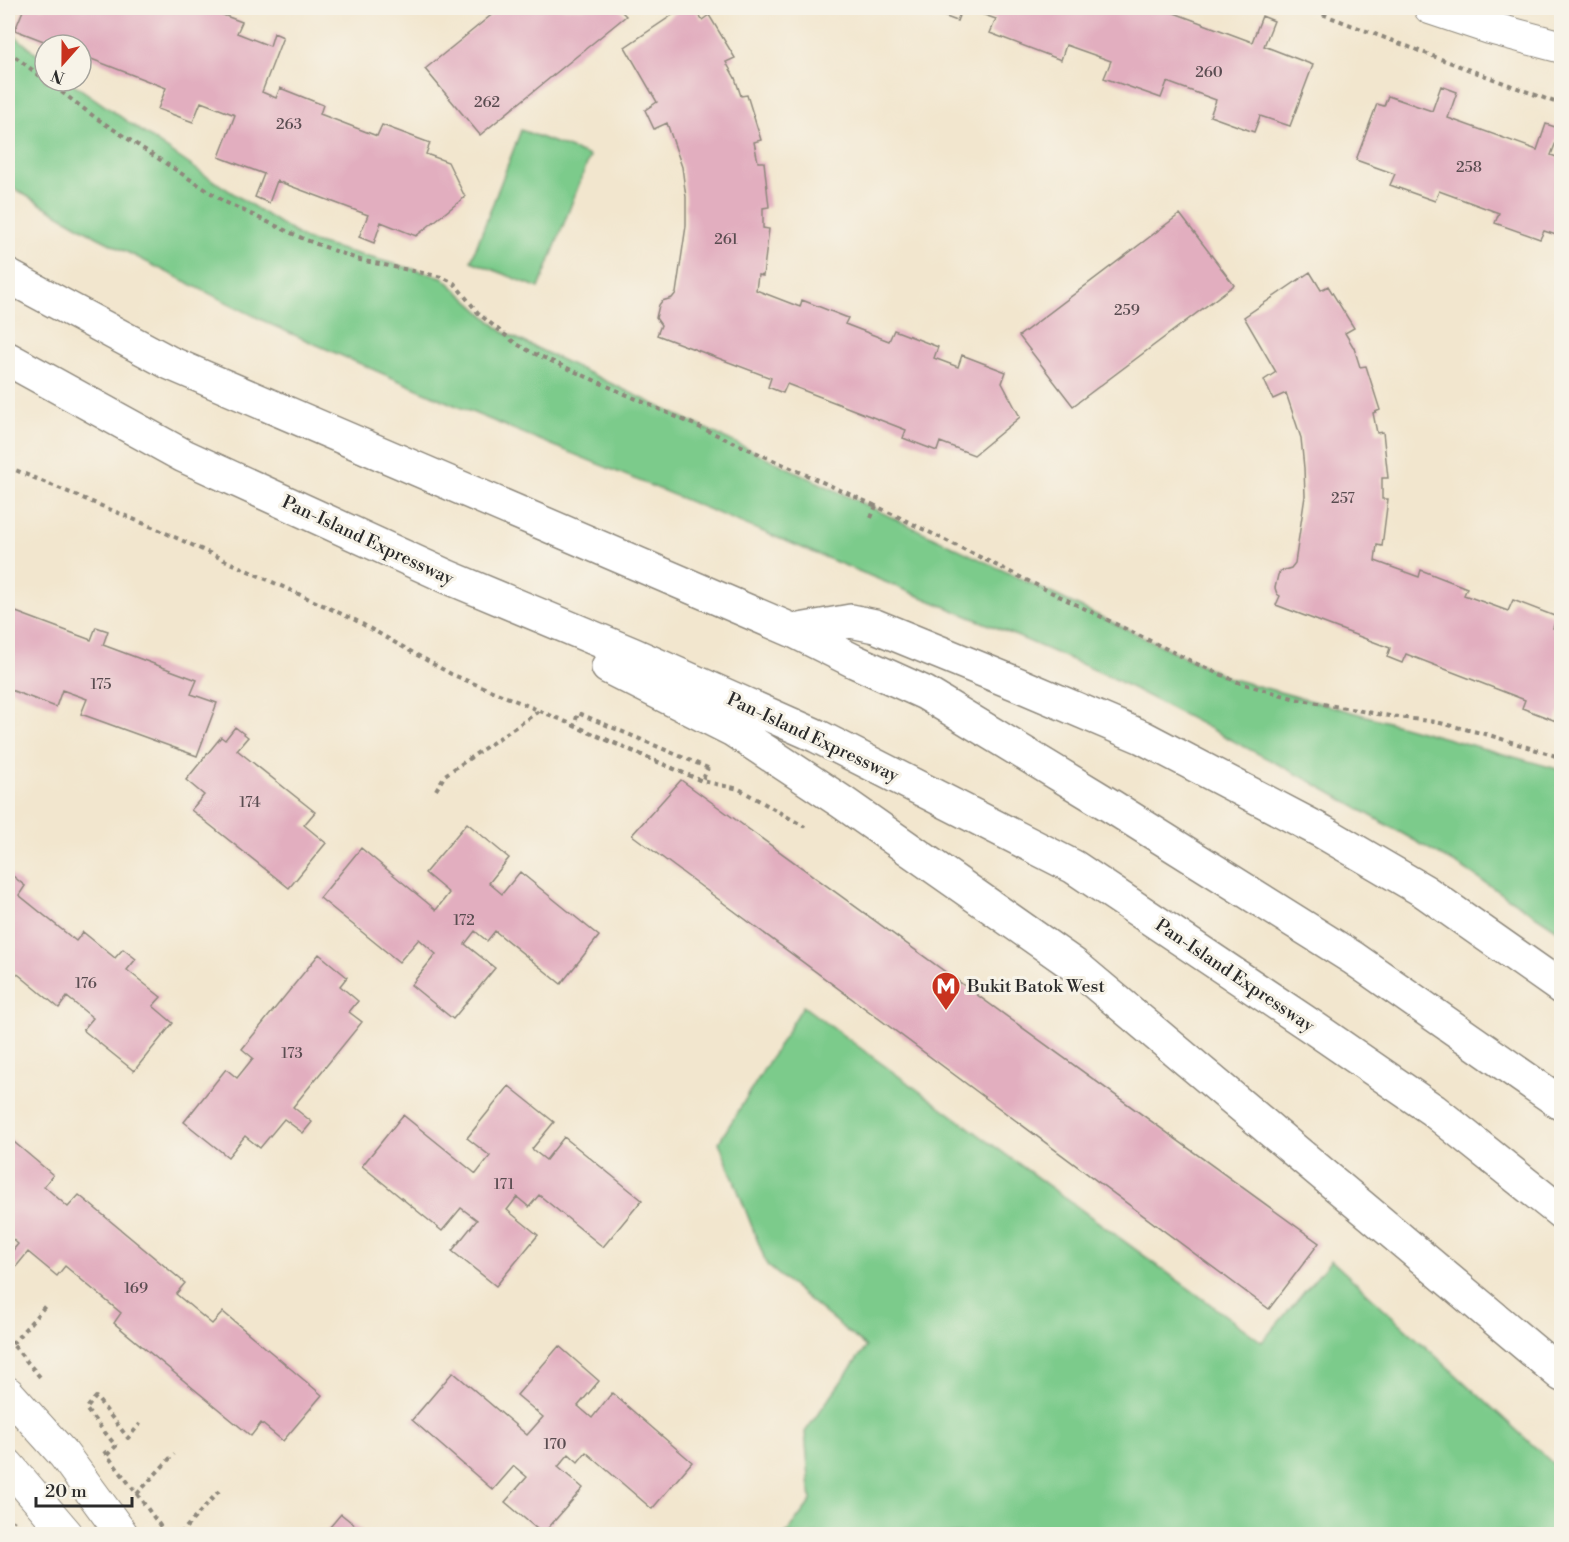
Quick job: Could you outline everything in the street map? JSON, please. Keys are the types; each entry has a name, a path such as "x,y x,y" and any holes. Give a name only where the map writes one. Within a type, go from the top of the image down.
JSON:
{"highway":[{"path":"8,276 170,363 794,631 925,693 1111,806 1353,958 1562,1104"},
{"name":"Pan-Island Expressway","path":"8,359 184,456 448,577 632,654 817,736 1074,867 1433,1110 1562,1213"},
{"path":"448,577 480,606 496,616 634,680 733,730 842,802 1074,965 1562,1375"},
{"path":"794,631 852,621 875,626 1142,737 1323,832 1424,891 1562,988"}],"street":[{"path":"1430,8 1490,28 1562,47"},
{"path":"8,1393 64,1455 123,1534"},
{"path":"8,1465 67,1534"}],"path":[{"path":"1306,8 1562,103"},
{"path":"8,51 33,70"},
{"path":"63,93 96,118 225,202 306,240 360,260 442,277 454,283 479,314 515,343 531,352 876,506 1186,659 1240,683 1296,699 1436,722 1499,738 1562,758"},
{"path":"8,466 167,534 355,620 451,674 540,710 702,782"},
{"path":"871,518 876,506"},
{"path":"436,790 445,775 540,710"},
{"path":"702,782 708,768 579,713 574,726 702,782 740,789 805,827"},
{"path":"12,1344 46,1305"},
{"path":"107,1455 116,1446 86,1408 96,1397 128,1438 140,1424"},
{"path":"137,1494 174,1454"},
{"path":"180,1534 219,1491"},
{"path":"8,1530 11,1534"}],"green space":[{"path":"8,30 33,51 33,93 86,93 206,176 306,240 442,277 503,332 1229,678 1561,770 1561,932 1461,867 1310,781 1111,677 452,404 274,326 97,237 8,185"},
{"path":"521,130 590,156 539,288 471,261"},
{"path":"803,1006 1262,1342 1331,1260 1561,1471 1561,1534 786,1534 811,1501 805,1432 866,1347 767,1265 719,1142"}],"building":[{"path":"24,8 167,8 179,12 181,8 204,8 242,22 237,33 270,46 274,33 283,37 262,92 276,98 280,88 323,105 320,114 377,136 382,125 430,143 426,154 448,162 465,197 416,236 381,222 374,243 359,237 368,215 277,181 269,203 255,197 264,174 219,157 235,115 201,102 193,122 158,109 166,88 93,60 93,33 33,33 33,37 15,30"},
{"path":"500,8 618,8 626,16 480,135 425,69"},
{"path":"683,8 694,8 702,20 709,15 735,58 726,62 741,96 747,95 761,140 754,142 758,162 764,162 769,207 763,208 763,228 769,229 763,276 758,275 756,290 800,307 802,300 848,318 845,324 889,341 894,330 938,347 934,358 958,367 962,355 1006,372 1002,383 1020,417 974,455 940,442 937,451 903,438 906,430 787,384 783,393 768,387 771,378 657,335 661,325 656,318 659,305 676,293 686,226 686,197 682,167 667,123 654,129 645,110 657,102 625,47"},
{"path":"922,8 962,8 957,21"},
{"path":"964,8 1161,8 1252,42 1262,16 1274,21 1264,46 1313,65 1290,126 1260,116 1254,132 1210,116 1216,100 1167,82 1161,98 1104,78 1111,61 1066,45 1061,60 990,33 996,19"},
{"path":"1441,86 1457,92 1448,118 1537,150 1546,124 1561,129 1551,155 1562,159 1562,237 1544,231 1540,239 1495,223 1499,213 1439,191 1435,201 1390,185 1395,174 1356,160 1377,104 1384,106 1388,96 1432,111"},
{"path":"1180,214 1234,285 1073,406 1019,336"},
{"path":"1310,272 1321,290 1328,286 1354,328 1345,333 1354,348 1360,367 1366,366 1380,410 1373,413 1377,433 1383,432 1388,478 1382,478 1382,499 1388,499 1382,546 1377,545 1375,561 1419,577 1421,570 1467,588 1464,595 1508,611 1513,600 1557,617 1553,628 1562,631 1562,714 1559,713 1556,721 1522,708 1525,700 1406,654 1402,663 1387,657 1390,648 1276,605 1280,596 1275,588 1278,575 1295,563 1305,496 1301,438 1286,393 1273,399 1264,380 1276,372 1244,317"},
{"path":"8,609 91,640 96,627 108,631 103,645 197,680 191,694 217,703 197,756 81,714 87,699 62,690 56,707 8,689"},
{"path":"235,727 248,737 237,750 315,812 304,825 326,843 289,888 191,810 204,795 186,780 221,737 225,740"},
{"path":"681,780 1319,1243 1269,1309 632,835"},
{"path":"467,823 509,858 489,883 502,894 520,872 599,936 561,984 495,931 487,941 475,931 465,944 495,968 453,1019 411,985 436,954 419,939 399,962 320,898 361,848 436,910 449,893 425,873"},
{"path":"8,872 25,886 19,895 76,941 83,932 115,958 123,949 136,959 127,970 161,997 153,1006 173,1023 134,1071 83,1030 93,1018 67,997 59,1008 8,966"},
{"path":"319,954 347,977 340,986 358,1001 349,1012 362,1022 293,1107 312,1122 303,1133 284,1119 260,1148 245,1136 228,1157 184,1122 226,1069 237,1078 253,1058 242,1049"},
{"path":"509,1086 554,1122 532,1149 546,1160 564,1137 642,1200 603,1247 539,1195 529,1207 517,1197 507,1210 538,1235 496,1286 452,1251 477,1220 461,1208 442,1231 362,1166 403,1115 476,1174 490,1156 467,1138"},
{"path":"8,1137 53,1175 44,1186 68,1207 79,1195 185,1283 176,1294 212,1324 223,1312 322,1395 283,1441 261,1423 251,1436 114,1323 121,1313 65,1266 57,1276 28,1252 15,1268 8,1261 8,1256 18,1244 8,1235"},
{"path":"559,1346 599,1381 578,1406 592,1418 612,1393 692,1462 652,1509 586,1452 578,1462 569,1454 558,1467 583,1488 543,1534 505,1502 527,1477 514,1466 493,1490 412,1420 453,1372 527,1435 543,1417 517,1395"},
{"path":"341,1514 366,1534 324,1534"}],"place":[{"name":"Bukit Batok West","path":"946,1012"}]}
